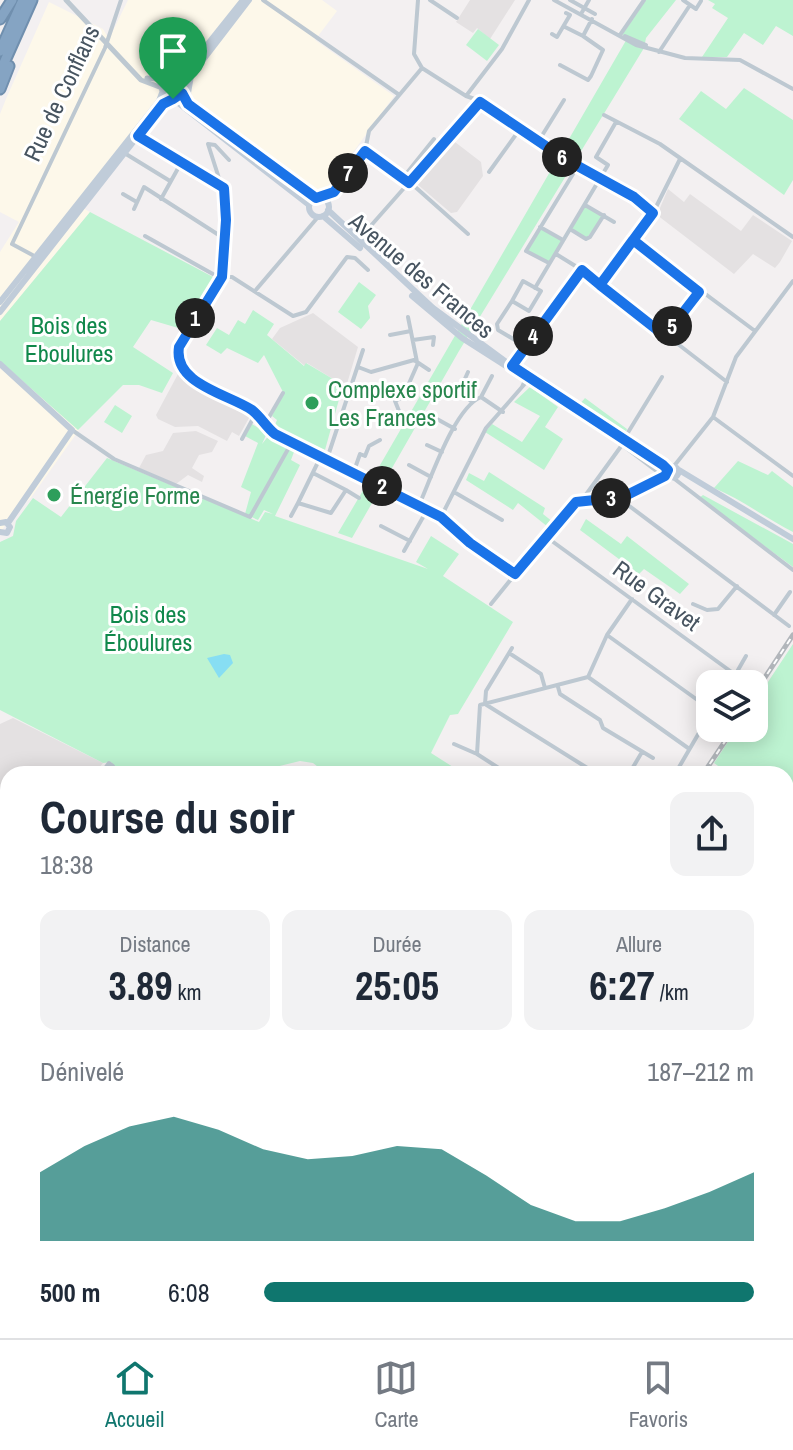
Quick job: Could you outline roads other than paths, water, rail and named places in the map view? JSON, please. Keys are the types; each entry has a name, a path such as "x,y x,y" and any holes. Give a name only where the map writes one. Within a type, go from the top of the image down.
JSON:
{"highway":[{"path":"0,19 12,0"},
{"path":"0,51 23,0"},
{"path":"0,72 32,0"},
{"path":"0,89 21,25"}],"main road":[{"path":"0,312 159,101 165,80 187,70 243,0"},
{"path":"0,302 138,136 183,90 195,69 249,0"},
{"path":"193,108 188,89 195,69"},
{"name":"Avenue des Frances","path":"175,77 193,108 319,207 419,297 526,380 623,442 635,446 673,473 793,539"},
{"name":"Avenue des Frances","path":"162,90 319,207 433,314 491,358 512,368"},
{"path":"0,364 72,430 4,523 9,532 0,533"}],"street":[{"path":"66,0 138,76 162,90"},
{"name":"Rue de Conflans","path":"39,258 12,244 105,43 121,0"},
{"path":"263,0 398,94"},
{"path":"418,0 414,54 422,68 480,102 538,142 634,197 653,213"},
{"path":"430,0 457,18"},
{"path":"466,96 502,49 529,0"},
{"path":"554,0 594,17"},
{"path":"570,0 620,35 659,52 685,58 740,60 793,89"},
{"path":"581,14 589,0"},
{"path":"620,35 644,0"},
{"path":"683,0 696,9 701,1"},
{"path":"659,52 690,5"},
{"path":"552,34 557,37 565,27 570,15 566,13"},
{"path":"583,36 594,17"},
{"path":"565,27 603,50 588,80"},
{"path":"560,65 595,87"},
{"path":"255,291 261,289 319,207 365,151 367,134 422,68"},
{"path":"138,76 165,80"},
{"path":"538,142 564,100"},
{"path":"358,240 480,102"},
{"path":"604,115 680,159 793,237"},
{"path":"535,288 608,165 596,157 616,121"},
{"path":"489,172 520,129"},
{"path":"138,136 224,188"},
{"path":"402,179 434,139"},
{"path":"229,160 215,145 208,144 224,188 225,239 221,278 181,341 178,360 189,376 255,412 275,434 441,517 470,543 515,574"},
{"path":"365,151 409,183 468,234"},
{"path":"126,154 170,181"},
{"path":"600,285 653,213 680,159"},
{"path":"161,199 181,163"},
{"path":"549,263 526,251 573,174"},
{"path":"135,201 144,187 225,239"},
{"path":"123,194 138,203 134,209"},
{"path":"585,204 614,222"},
{"path":"570,229 586,239 604,215"},
{"path":"540,227 563,240"},
{"path":"145,236 221,278 232,277 287,315 300,315 347,257 368,270"},
{"path":"633,240 755,331"},
{"path":"556,254 727,382"},
{"path":"512,368 580,269"},
{"path":"512,301 529,311 541,291 523,281 497,324 498,330 526,346"},
{"path":"582,500 623,497 673,473 713,417 736,357 793,281"},
{"path":"665,336 700,290"},
{"path":"399,411 395,401 403,397 417,363 408,317"},
{"path":"390,335 411,331"},
{"path":"413,340 434,337 433,345"},
{"path":"291,516 324,458 363,350"},
{"path":"358,367 371,372 417,363 429,370"},
{"path":"468,372 458,387 459,392 471,401"},
{"path":"419,505 455,429 471,401 481,397 492,376"},
{"path":"491,604 568,508 582,500 623,442 662,377"},
{"path":"441,517 486,428 503,412 526,380"},
{"path":"265,424 283,393"},
{"path":"481,397 503,412"},
{"path":"242,439 255,412"},
{"path":"713,417 793,476"},
{"path":"437,419 455,429"},
{"path":"72,430 114,459 250,517 292,442"},
{"path":"354,471 360,454 365,456 369,446 380,440"},
{"name":"Avenue des Frances","path":"623,442 673,473"},
{"path":"427,445 442,452"},
{"path":"409,465 431,477"},
{"path":"313,473 359,498"},
{"path":"673,473 793,570"},
{"path":"298,503 331,513 346,490"},
{"path":"454,492 499,520"},
{"path":"623,497 628,505 789,626"},
{"path":"404,551 427,510"},
{"path":"381,526 410,541"},
{"name":"Rue Gravet","path":"545,536 729,670"},
{"path":"693,604 716,610 737,586"},
{"path":"774,615 790,592"},
{"path":"477,754 480,705 588,677 607,635 632,599"},
{"path":"607,635 696,701"},
{"path":"485,704 486,691 511,650 541,674 545,690"},
{"path":"739,670 746,656"},
{"path":"588,677 688,748"},
{"path":"558,687 560,694 600,720 603,728 653,758"},
{"path":"485,704 584,766"},
{"path":"679,766 696,735"},
{"path":"454,744 496,766"},
{"path":"634,766 642,752"}],"water":[{"path":"230,655 233,663 219,678 207,658"}],"railway":[{"path":"768,673 793,635"},
{"path":"708,766 725,742"}],"place":[{"name":"Complexe sportif Les Frances","path":"312,403"},
{"name":"Énergie Forme","path":"54,495"}],"park label":[{"name":"Bois des Eboulures","path":"69,339"},
{"name":"Bois des Éboulures","path":"148,628"}]}
